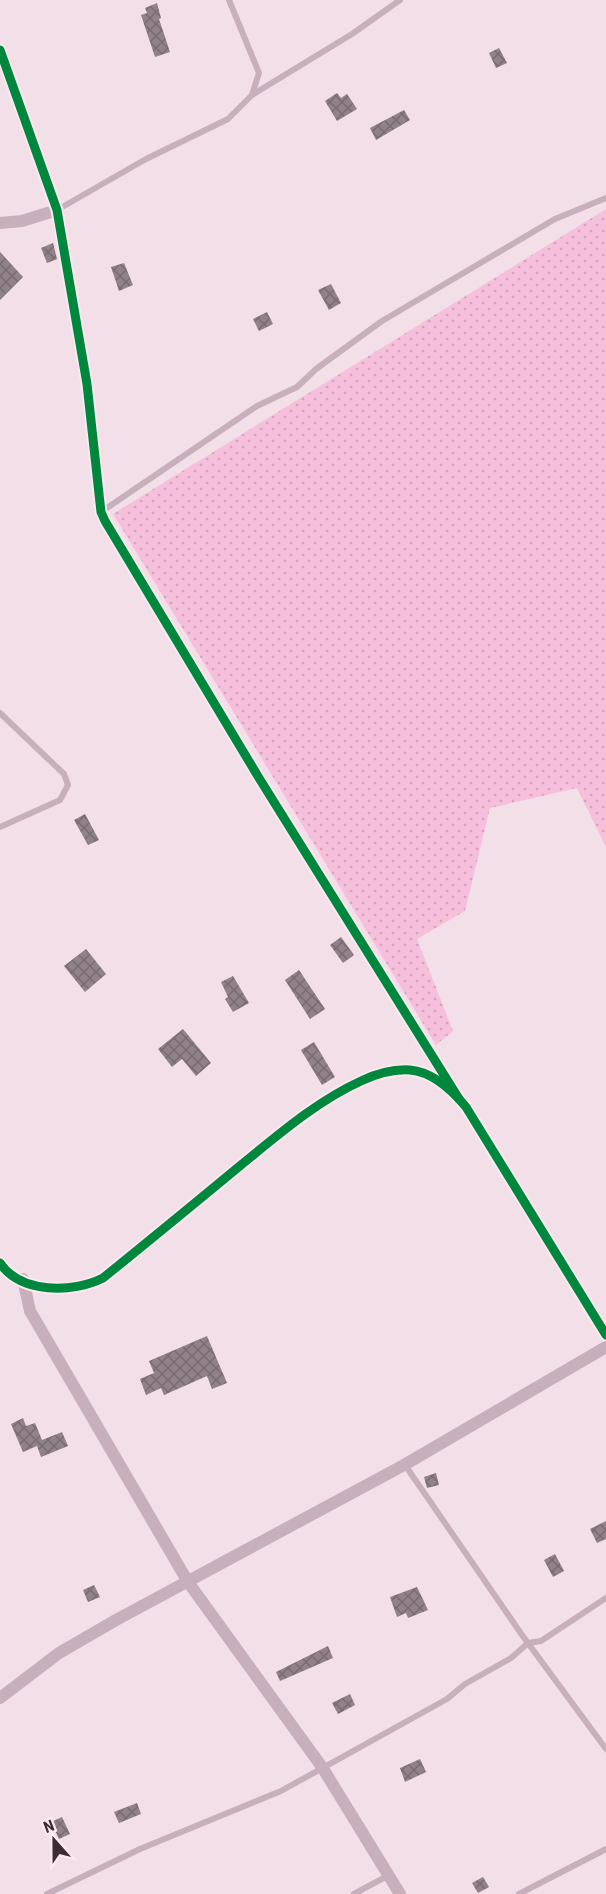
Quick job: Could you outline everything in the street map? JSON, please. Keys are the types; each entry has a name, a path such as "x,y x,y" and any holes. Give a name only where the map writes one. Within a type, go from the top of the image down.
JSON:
{"street":[{"path":"0,50 57,210 87,384 101,512 158,612 606,1335"},
{"path":"0,223 22,221 57,210"},
{"path":"0,1263 10,1273 47,1289 89,1285 103,1278 284,1131 330,1098 361,1081 387,1072 410,1070 429,1075 459,1099"},
{"path":"23,1279 30,1311 188,1582 322,1767 400,1894"},
{"path":"0,1698 59,1653 404,1465 606,1347"}],"lane":[{"path":"229,0 257,64 257,85 252,95"},
{"path":"57,210 146,159 228,119 252,95 352,34 400,0"},
{"path":"101,512 256,406 297,387 316,369 382,321 555,219 606,198"},
{"path":"0,713 64,774 68,785 60,800 0,827"},
{"path":"404,1465 528,1643 606,1749"},
{"path":"47,1894 140,1849 280,1791 447,1699 465,1684 511,1658 528,1643 541,1641 606,1598"},
{"path":"519,1894 606,1849"},
{"path":"354,1894 389,1875"}],"shaded area":[{"path":"606,209 606,847 577,788 490,808 465,911 417,939 453,1031 436,1045 113,514"}],"building":[{"path":"157,3 161,18 159,19 170,52 155,57 141,15 147,13 145,8"},
{"path":"499,48 507,63 496,68 489,53"},
{"path":"337,93 341,98 347,94 357,109 337,121 325,101"},
{"path":"404,110 410,120 376,140 370,128"},
{"path":"53,243 57,259 47,263 41,248"},
{"path":"0,252 23,277 0,300"},
{"path":"124,263 133,285 119,291 111,267"},
{"path":"331,284 341,303 329,310 318,290"},
{"path":"267,312 273,324 259,331 253,319"},
{"path":"85,814 99,840 88,845 74,820"},
{"path":"341,937 354,955 343,963 330,945"},
{"path":"86,949 106,974 85,992 64,966"},
{"path":"299,970 325,1009 310,1019 285,980"},
{"path":"233,976 249,1003 233,1012 225,999 228,997 221,982"},
{"path":"183,1029 211,1063 196,1076 182,1059 172,1067 158,1049"},
{"path":"314,1042 335,1077 322,1085 301,1050"},
{"path":"207,1336 227,1383 212,1389 207,1376 164,1395 161,1388 146,1395 140,1379 154,1373 149,1361"},
{"path":"23,1418 26,1426 35,1423 42,1440 62,1432 68,1446 41,1457 37,1446 23,1452 11,1424"},
{"path":"436,1473 439,1485 427,1488 424,1477"},
{"path":"606,1521 606,1539 597,1543 590,1529"},
{"path":"555,1554 564,1571 553,1577 544,1560"},
{"path":"94,1585 100,1597 88,1602 83,1590"},
{"path":"417,1587 428,1610 408,1618 406,1613 397,1617 390,1597"},
{"path":"328,1646 333,1658 280,1681 276,1672"},
{"path":"350,1694 355,1705 338,1714 332,1703"},
{"path":"420,1759 426,1772 405,1782 400,1768"},
{"path":"137,1803 141,1814 119,1823 114,1812"},
{"path":"62,1817 70,1834 59,1839 51,1822"},
{"path":"483,1877 489,1887 478,1893 472,1883"}],"cycle path":[{"path":"0,50 57,210 87,384 101,512 259,778 459,1099"},
{"path":"0,1263 21,1281 48,1288 77,1286 103,1278 313,1108 367,1078 391,1071 410,1070 434,1078 455,1094 466,1107 606,1335"}]}
